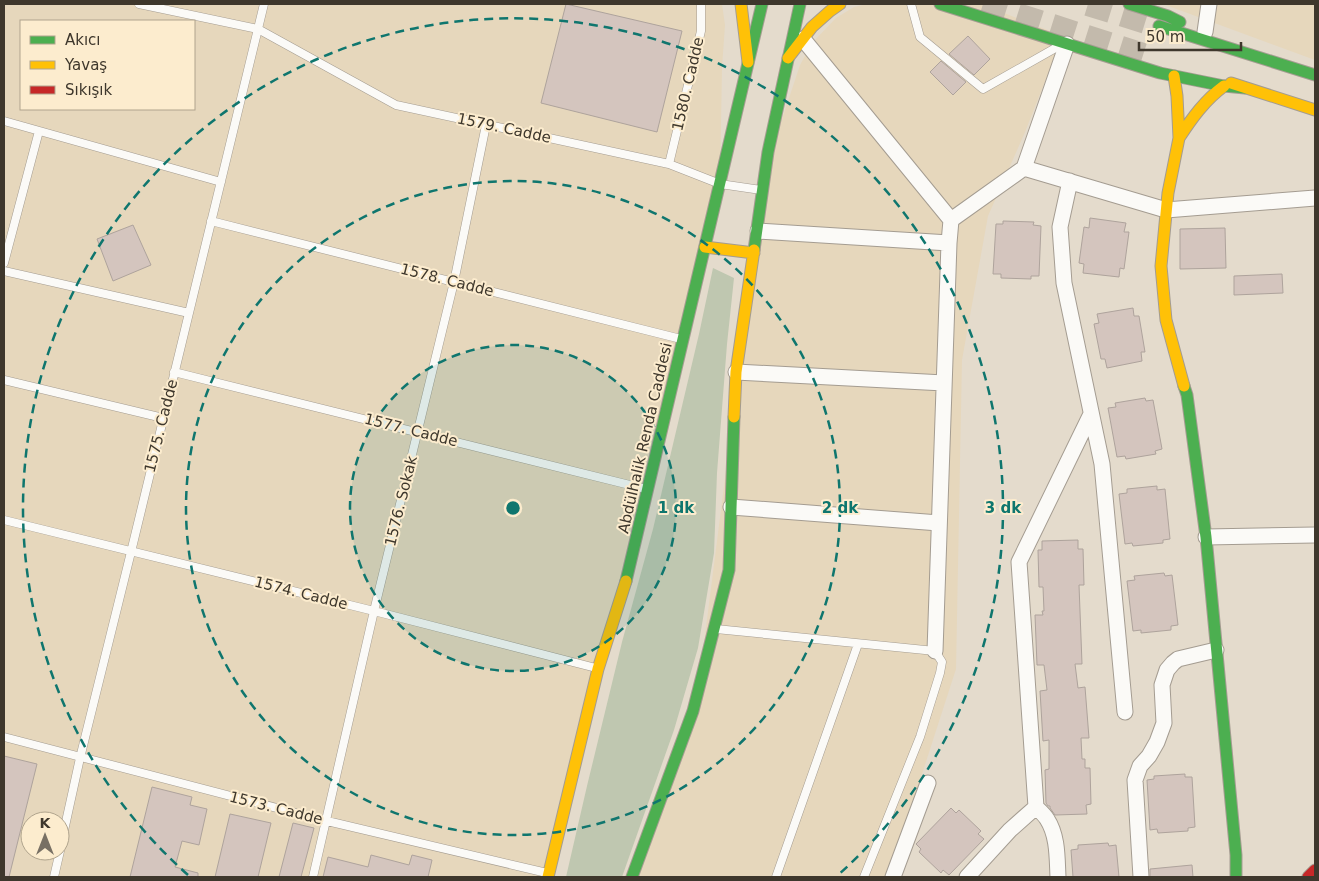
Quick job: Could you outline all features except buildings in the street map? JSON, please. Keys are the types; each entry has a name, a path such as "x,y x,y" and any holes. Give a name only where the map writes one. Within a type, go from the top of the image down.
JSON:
{"main road":[{"path":"741,4 748,62"},
{"name":"Abdülhalik Renda Caddesi","path":"548,875 598,669 628,576 762,4"},
{"path":"632,877 693,711 729,570 736,372 768,152 800,4"},
{"path":"788,58 812,27 840,4"},
{"path":"940,4 1174,76 1224,86 1245,88"},
{"path":"1129,4 1168,16 1255,56"},
{"path":"1159,26 1315,75"},
{"path":"1167,63 1315,110"},
{"path":"1174,76 1179,138 1168,194 1161,266 1166,320 1187,395 1206,537 1236,855 1236,877"},
{"path":"1179,138 1207,99 1224,86"},
{"path":"705,247 754,253"},
{"path":"1308,877 1315,870"}],"street":[{"path":"1205,32 1209,4"},
{"path":"803,39 951,220 935,651"},
{"path":"951,220 1024,168 1066,43"},
{"path":"1024,168 1166,210 1315,198"},
{"path":"1070,182 1060,227 1064,284 1102,464 1125,712"},
{"path":"758,231 949,243"},
{"path":"736,372 944,383"},
{"path":"1058,877 1057,847 1054,832 1046,818 1036,807 1019,562 1091,414"},
{"path":"731,507 939,523"},
{"path":"1206,537 1315,535"},
{"path":"1141,877 1135,780 1140,766 1158,742 1164,724 1162,685 1167,670 1173,662 1178,659 1216,650"},
{"path":"893,877 928,783"},
{"path":"967,877 1010,830 1036,807"}],"lane":[{"name":"1579. Cadde","path":"139,4 258,29 396,105 669,164 720,184 763,190"},
{"name":"1575. Cadde","path":"68,811 264,4"},
{"name":"1580. Cadde","path":"669,164 701,31 701,4"},
{"path":"911,4 920,37 983,89 1066,43"},
{"path":"4,121 221,182"},
{"name":"1576. Sokak","path":"313,877 374,611 454,282 486,125"},
{"path":"4,263 39,131"},
{"name":"1578. Cadde","path":"212,221 683,340"},
{"path":"4,271 189,313"},
{"name":"1577. Cadde","path":"174,372 648,489"},
{"path":"4,380 163,418"},
{"name":"1574. Cadde","path":"4,520 374,611 598,669"},
{"path":"714,629 935,651 942,662 920,737 864,877"},
{"path":"776,877 858,644"},
{"name":"1573. Cadde","path":"4,737 327,821 548,875"},
{"name":"1575. Cadde","path":"54,877 58,861"}],"shaded area":[{"path":"4,4 722,4 725,25 722,67 720,184 548,877 4,877"},
{"path":"867,4 981,4 1063,36 1025,132 988,216 962,360 956,669 912,805 885,877 632,877 698,690 767,164 800,65 813,42 836,18 854,7"},
{"path":"1163,4 1315,4 1315,60"}],"green space":[{"path":"713,268 734,278 717,473 714,553 698,648 674,730 622,877 566,877 622,642 653,529"}],"tunnel":[{"path":"983,4 1153,58"},
{"path":"1088,4 1159,26"}],"traffic: fast":[{"path":"626,581 762,4"},
{"path":"754,250 768,152 800,4"},
{"path":"940,4 1160,73 1224,86 1245,88"},
{"path":"1129,4 1168,16 1180,22"},
{"path":"1159,26 1315,75"},
{"path":"1184,386 1187,395 1206,537 1236,855 1236,877"},
{"path":"632,877 693,711 729,570 734,417"}],"traffic: slow":[{"path":"741,4 748,62"},
{"path":"788,58 812,27 840,4"},
{"path":"1174,76 1179,138 1168,193 1161,266 1166,320 1184,386"},
{"path":"1231,83 1315,110"},
{"path":"1179,138 1199,110 1224,86"},
{"path":"705,247 754,253"},
{"path":"734,417 736,372 754,250"},
{"path":"548,877 598,669 626,581"}],"traffic: jam":[{"path":"1308,877 1315,870"}]}
